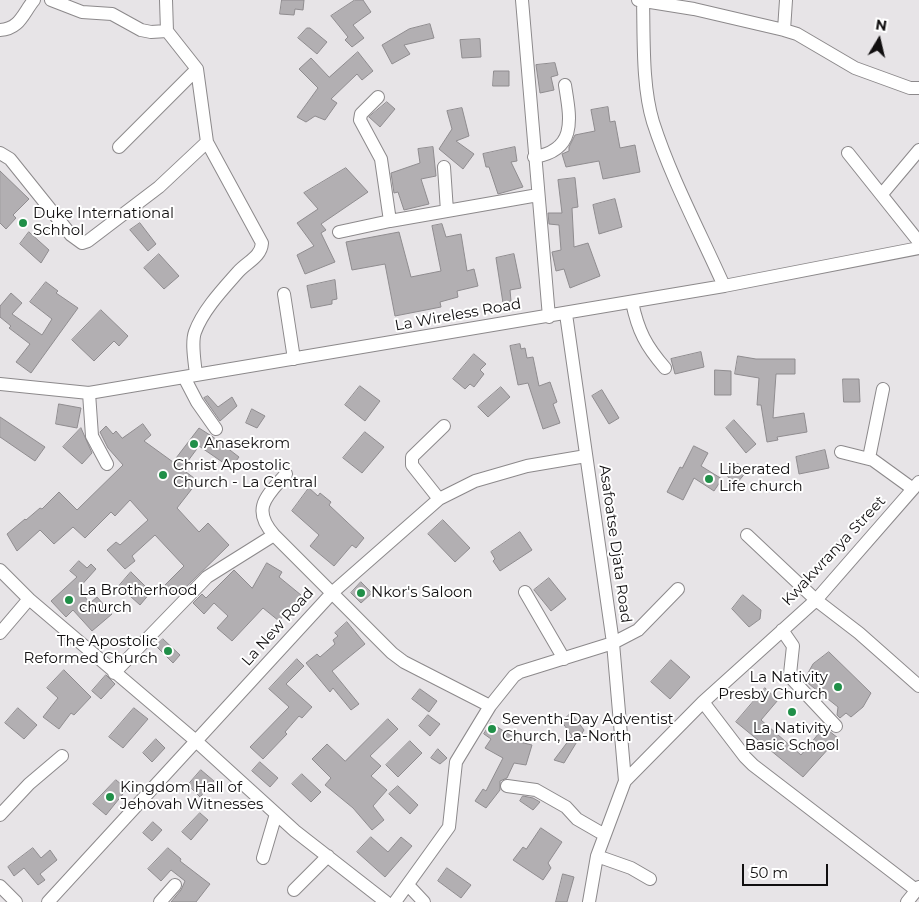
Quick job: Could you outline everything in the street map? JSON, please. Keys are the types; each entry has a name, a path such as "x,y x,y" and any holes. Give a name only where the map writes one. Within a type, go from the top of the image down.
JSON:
{"street":[{"path":"0,30 12,28 21,21 34,0"},
{"path":"52,0 82,12 112,14 141,30 150,32 167,31"},
{"path":"166,0 167,31 198,70 207,142 262,243 258,255 228,283 206,312 194,334 190,377 197,402 216,429"},
{"path":"522,0 548,317"},
{"path":"724,286 679,188 653,122 644,50 641,0 694,9 797,34 855,68 910,88 919,88"},
{"path":"784,30 786,0"},
{"path":"119,147 198,70"},
{"path":"534,157 542,156 559,145 570,128 565,84"},
{"path":"378,97 361,114 360,120 381,159 390,221"},
{"path":"0,153 10,159 71,235 82,243 88,241 159,187 207,142"},
{"path":"882,194 919,150"},
{"path":"848,153 919,242"},
{"path":"444,167 447,211"},
{"path":"339,232 538,195"},
{"name":"La Wireless Road","path":"0,384 89,393 566,314 724,286 919,248"},
{"path":"284,294 294,360"},
{"path":"632,302 637,327 648,348 665,368"},
{"name":"Asafoatse Djata Road","path":"566,314 613,643 625,781"},
{"path":"869,458 883,389"},
{"path":"89,393 92,436 107,464"},
{"path":"439,499 412,465 412,457 444,426"},
{"path":"841,452 869,458 916,486"},
{"name":"La New Road","path":"53,901 332,592 439,499 475,481 527,466 586,456"},
{"path":"286,474 264,500 262,516 266,526 392,653 404,662 490,706"},
{"name":"Kwakwranya Street","path":"589,902 597,856 625,781 703,702 816,600 916,486"},
{"path":"114,673 207,577 274,534"},
{"path":"747,535 816,600 859,633 919,686"},
{"path":"0,570 29,598 114,673 196,741 276,814 386,902"},
{"path":"395,902 449,827 456,762 490,706 514,676 613,643 638,630 678,590"},
{"path":"525,592 564,658"},
{"path":"0,633 29,598"},
{"path":"782,630 793,646 790,674 792,679 836,726"},
{"path":"703,702 749,761 918,889 907,902"},
{"path":"0,815 29,784 62,756"},
{"path":"508,786 536,790 566,807 577,819 604,834"},
{"path":"263,858 276,814"},
{"path":"294,890 328,856"},
{"path":"597,856 631,868 650,879"},
{"path":"160,902 175,884"},
{"path":"408,885 424,902"},
{"path":"0,886 16,902"}],"building":[{"path":"282,0 304,0 303,10 295,9 294,15 280,14"},
{"path":"355,0 363,0 371,12 353,25 364,38 352,47 345,40 348,37 331,16"},
{"path":"430,24 434,38 404,45 410,54 392,64 382,45 409,29"},
{"path":"307,28 310,28 327,42 317,54 298,38"},
{"path":"480,39 481,57 462,58 460,40"},
{"path":"358,52 373,71 362,80 357,74 331,99 337,103 325,120 315,116 306,122 297,117 318,88 299,69 311,58 329,77"},
{"path":"555,63 558,75 551,77 554,90 540,93 536,65"},
{"path":"494,71 509,71 509,86 493,86"},
{"path":"387,102 395,109 380,127 369,117"},
{"path":"608,107 610,122 615,121 620,148 635,145 640,172 603,179 599,161 566,167 562,154 569,151 575,135 595,131 591,110"},
{"path":"462,108 469,136 456,141 474,154 463,169 439,149 452,129 447,111"},
{"path":"433,147 436,176 421,179 429,204 404,210 398,192 394,193 391,173 420,163 418,149"},
{"path":"515,147 517,161 511,162 523,187 498,194 489,167 486,167 483,154"},
{"path":"346,168 368,192 321,224 326,230 321,233 335,262 305,274 297,255 314,246 297,223 318,209 304,193"},
{"path":"0,171 29,199 13,215 16,218 6,229 0,223"},
{"path":"575,178 578,207 572,208 574,247 588,243 600,276 570,288 564,269 556,271 552,252 561,250 559,225 549,224 548,213 562,213 558,180"},
{"path":"615,199 622,227 599,234 593,205"},
{"path":"140,223 156,244 148,251 130,230"},
{"path":"442,224 446,237 461,234 467,271 474,269 478,286 457,291 458,297 440,302 441,307 395,316 385,264 352,270 346,242 399,232 411,277 441,271 432,226"},
{"path":"29,232 49,250 41,263 20,244"},
{"path":"159,254 179,276 164,289 144,268"},
{"path":"514,254 521,288 510,290 511,301 503,303 496,258"},
{"path":"335,280 337,299 332,300 332,304 311,308 307,286"},
{"path":"46,282 58,291 56,293 78,308 31,373 16,362 30,344 9,328 11,326 0,317 0,306 11,293 22,303 12,314 42,335 52,319 30,302"},
{"path":"101,310 128,336 119,346 114,341 94,361 72,340"},
{"path":"520,344 521,349 525,348 527,358 533,357 539,386 550,382 557,402 553,404 560,423 543,429 528,383 518,385 510,346"},
{"path":"701,352 704,367 675,374 671,359"},
{"path":"474,354 486,364 480,370 484,374 474,387 470,384 465,389 453,379"},
{"path":"738,356 756,359 795,359 795,374 776,374 773,418 804,413 807,432 777,437 778,440 767,442 761,405 757,405 759,378 735,374"},
{"path":"715,370 731,371 731,395 715,395"},
{"path":"843,379 859,379 860,402 844,402"},
{"path":"360,386 380,401 365,421 345,405"},
{"path":"501,387 510,397 488,417 478,407"},
{"path":"602,390 619,418 609,424 592,396"},
{"path":"208,396 218,407 232,397 237,406 220,421 204,398"},
{"path":"59,404 81,408 77,428 56,424"},
{"path":"252,409 265,416 257,428 246,423"},
{"path":"0,417 45,447 35,461 0,437"},
{"path":"734,420 756,444 746,453 726,428"},
{"path":"143,424 151,435 144,441 173,462 199,428 239,457 231,468 199,446 182,469 198,481 177,508 199,532 208,523 229,545 181,592 177,589 173,593 165,585 184,566 155,535 132,556 135,561 125,569 107,550 116,542 120,545 148,520 130,500 115,516 111,512 85,538 73,527 54,544 40,530 17,551 7,534 25,519 40,508 42,509 59,492 77,510 123,465 108,448 100,432 106,426 113,434 116,431 122,438"},
{"path":"81,428 92,453 82,464 63,447"},
{"path":"365,432 384,447 362,473 343,458"},
{"path":"694,446 708,453 701,466 722,479 714,491 694,478 683,500 667,492"},
{"path":"825,450 829,468 799,474 796,457"},
{"path":"738,464 747,471 737,483 728,477"},
{"path":"309,488 318,496 320,493 331,502 329,505 364,538 356,548 352,545 334,566 310,546 319,535 292,511"},
{"path":"443,520 470,548 455,562 428,534"},
{"path":"520,532 532,550 500,571 493,561 495,559 491,552"},
{"path":"79,561 87,568 91,564 96,569 78,589 90,603 97,597 112,614 92,631 73,610 66,617 51,601 77,577 70,571"},
{"path":"267,563 282,572 279,577 301,595 279,621 263,608 232,641 217,628 228,616 214,603 204,614 193,603 202,594 206,598 234,570 252,588"},
{"path":"131,572 151,592 140,605 119,586"},
{"path":"549,578 566,599 551,611 534,590"},
{"name":"Nkor's Saloon","path":"361,582 372,593 361,603 351,593"},
{"path":"743,595 761,610 760,619 749,627 732,609"},
{"path":"347,622 365,644 332,671 359,704 351,710 333,688 330,692 306,663 317,654 320,657 335,644 333,640 338,636 335,633"},
{"name":"The Apostolic Reformed Church","path":"163,639 180,655 173,663 156,646"},
{"name":"La Nativity Presby Church","path":"829,652 871,693 863,707 851,717 846,713 840,718 837,715 838,707 804,680 813,664"},
{"path":"297,659 304,666 286,684 312,707 302,718 299,716 285,732 287,734 263,759 250,747 289,707 269,689"},
{"path":"671,660 690,677 670,699 651,682"},
{"path":"64,670 91,697 74,715 71,713 59,729 43,717 58,698 47,688"},
{"path":"106,675 115,684 101,699 92,691"},
{"path":"765,688 778,700 761,720 801,755 824,727 838,738 803,777 736,722"},
{"path":"420,689 437,701 429,712 412,699"},
{"path":"18,708 37,725 24,739 5,723"},
{"path":"134,708 148,719 123,748 109,737"},
{"path":"571,713 584,730 564,763 554,760 572,736 562,722"},
{"path":"428,715 440,724 430,736 419,726"},
{"path":"388,719 398,729 370,756 381,766 371,776 387,790 373,806 384,820 372,830 353,808 325,785 331,778 312,759 327,744 345,761"},
{"path":"491,723 513,737 511,740 532,745 526,765 514,763 507,778 500,781 500,790 486,808 475,801 483,789 486,791 503,758 485,748 491,739 484,734"},
{"path":"156,739 165,748 152,762 143,753"},
{"path":"410,741 422,753 398,777 386,765"},
{"path":"438,749 447,758 440,764 431,758"},
{"path":"260,762 278,778 270,787 252,771"},
{"path":"201,770 214,781 200,797 188,785"},
{"path":"302,774 321,792 311,802 292,784"},
{"name":"Kingdom Hall of Jehovah Witnesses","path":"116,780 127,789 106,815 93,804"},
{"path":"398,786 418,805 410,814 389,794"},
{"path":"523,796 540,802 533,810 520,801"},
{"path":"200,813 208,820 191,840 182,832"},
{"path":"153,822 162,830 152,841 143,833"},
{"path":"541,828 562,842 548,863 551,868 543,880 513,860 523,847 526,849"},
{"path":"371,837 388,852 401,837 412,846 385,877 357,852"},
{"path":"33,848 41,858 50,850 57,860 40,874 45,880 38,885 24,868 14,876 8,867"},
{"path":"168,848 181,859 180,861 210,884 196,902 171,902 181,890 185,881 171,870 161,881 148,869"},
{"path":"447,868 471,885 461,898 438,881"},
{"path":"563,874 574,877 567,902 556,902"}],"place":[{"name":"Duke International Schhol","path":"23,223"},
{"name":"Anasekrom","path":"194,444"},
{"name":"Christ Apostolic Church - La Central","path":"163,475"},
{"name":"Liberated Life church","path":"709,479"},
{"name":"Nkor's Saloon","path":"361,593"},
{"name":"La Brotherhood church","path":"69,600"},
{"name":"The Apostolic Reformed Church","path":"168,651"},
{"name":"La Nativity Presby Church","path":"838,687"},
{"name":"La Nativity Basic School","path":"792,712"},
{"name":"Seventh-Day Adventist Church, La-North","path":"492,729"},
{"name":"Kingdom Hall of Jehovah Witnesses","path":"110,797"}]}
